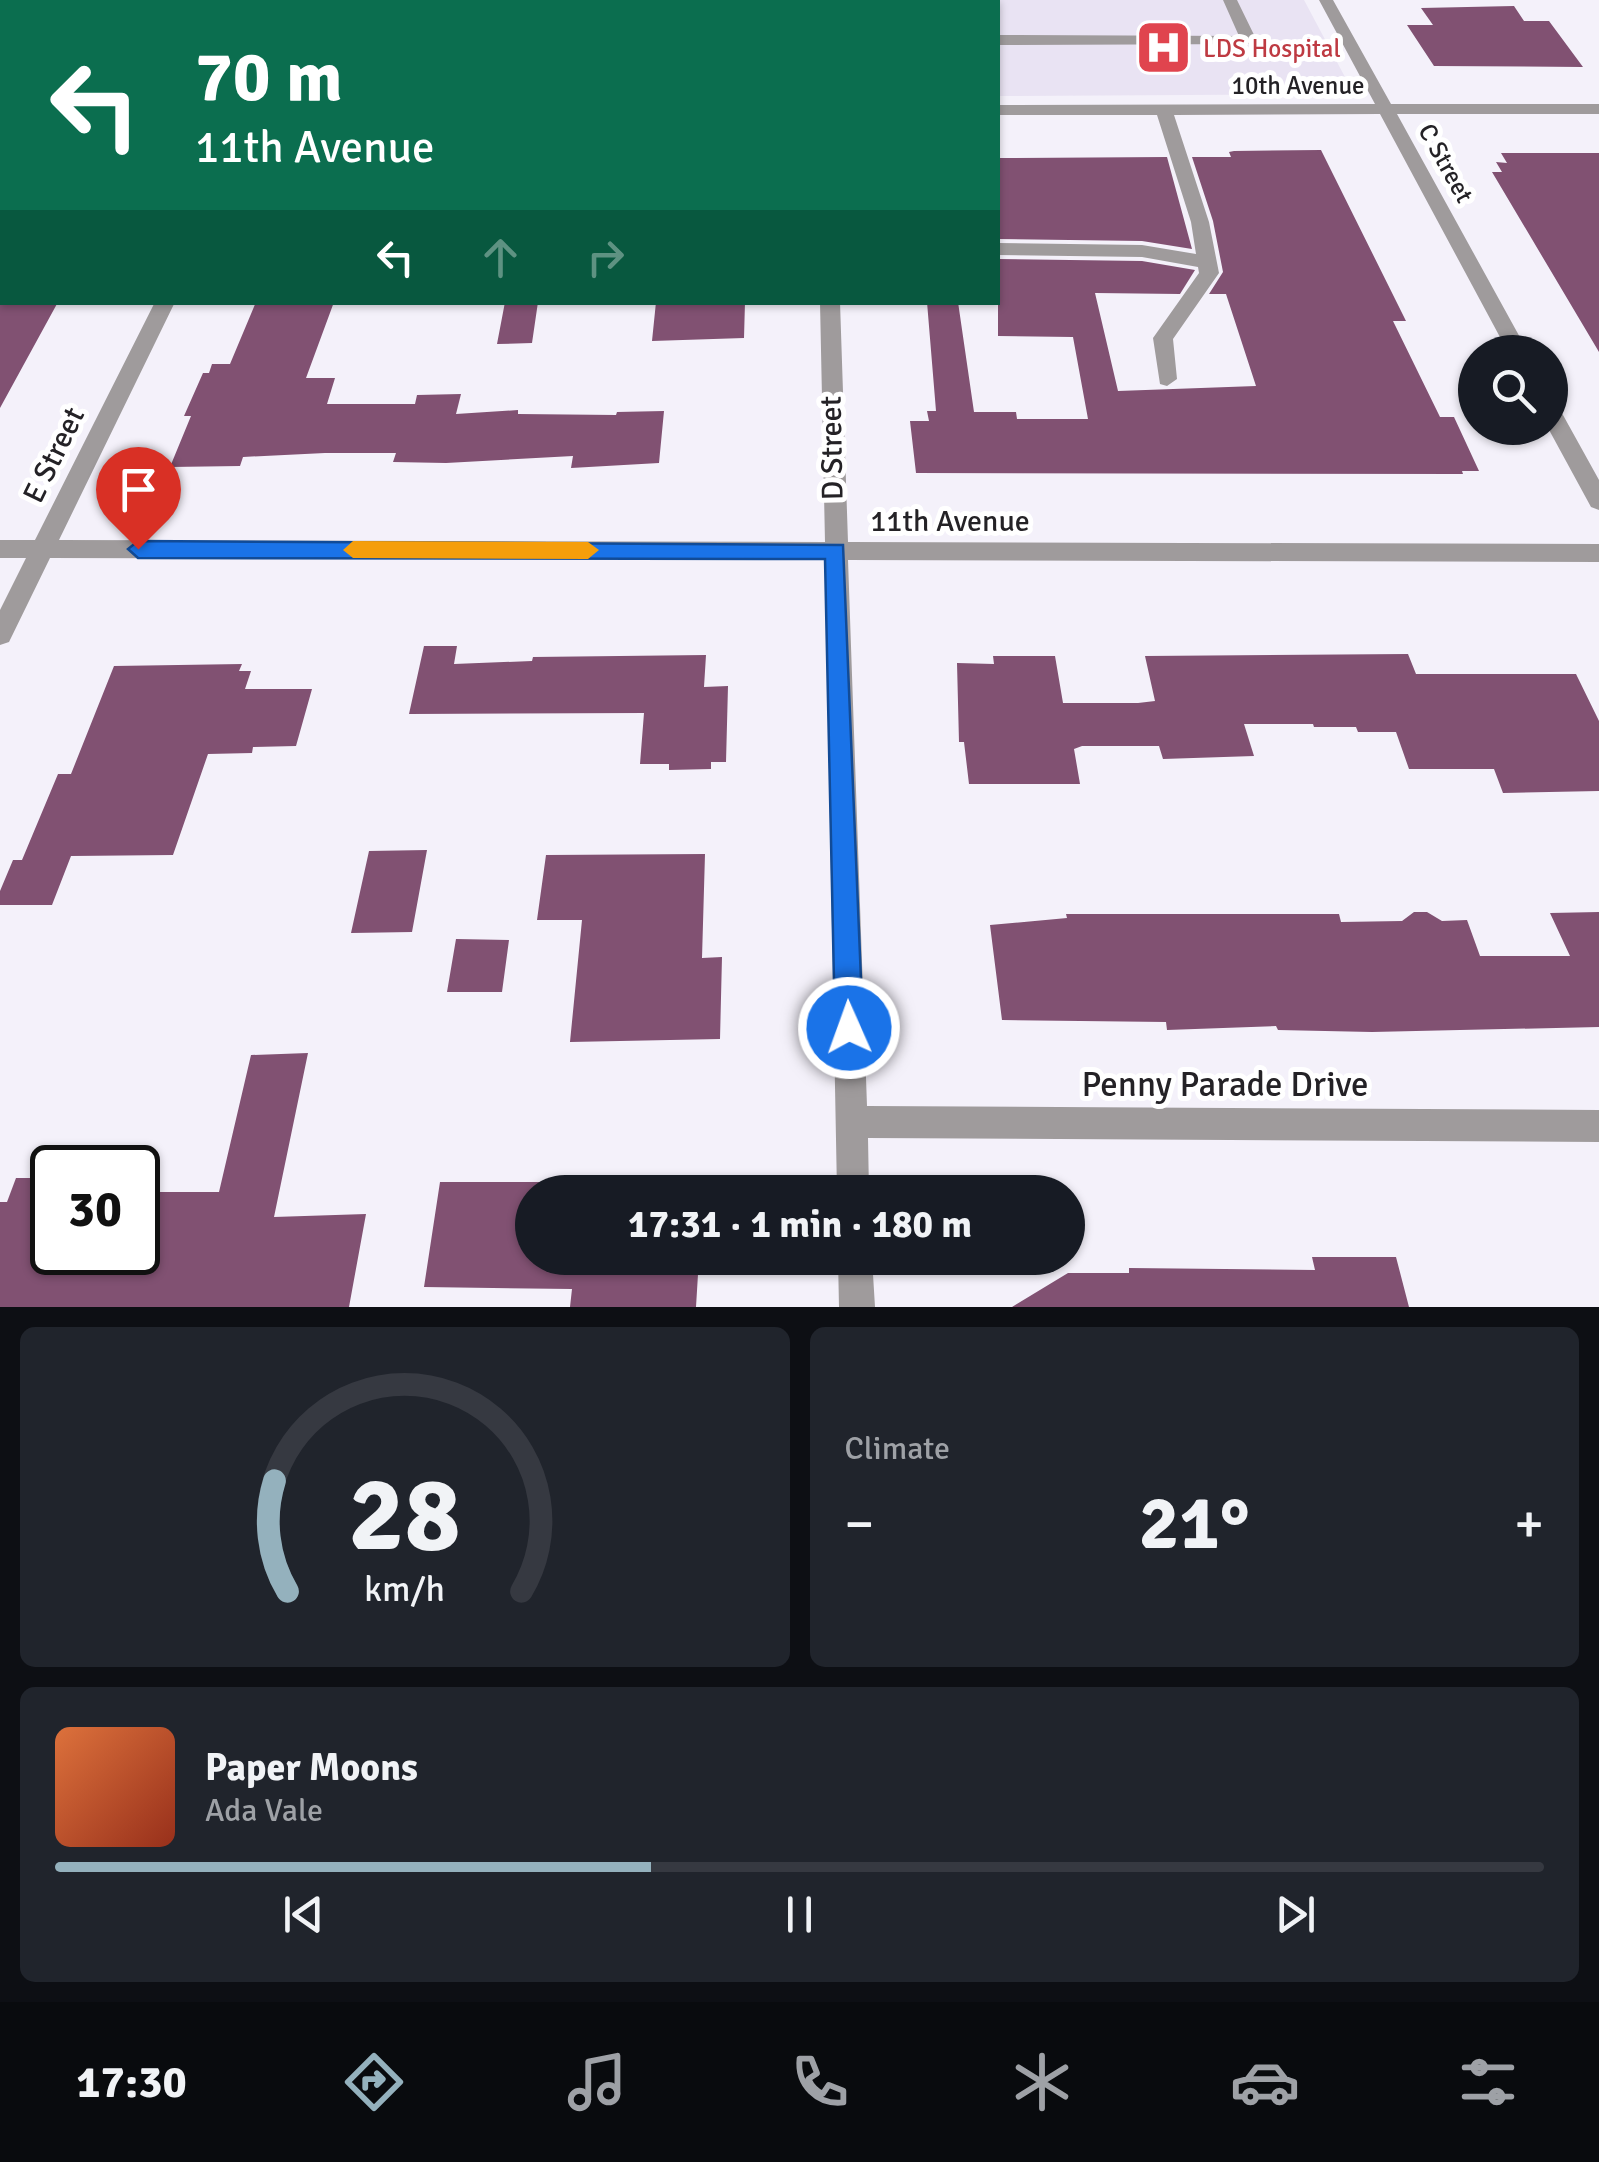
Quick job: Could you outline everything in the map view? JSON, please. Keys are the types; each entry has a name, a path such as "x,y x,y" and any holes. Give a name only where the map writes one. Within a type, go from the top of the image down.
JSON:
{"street":[{"path":"1230,0 1257,59"},
{"name":"C Street","path":"1326,0 1509,335"},
{"path":"1000,40 1249,41"},
{"name":"10th Avenue","path":"1000,110 1599,109"},
{"path":"1164,110 1200,222 1209,273 1162,338 1167,379"},
{"path":"1000,249 1142,250 1176,259 1206,261"},
{"name":"E Street","path":"0,636 163,305"},
{"name":"D Street","path":"830,305 852,1175"},
{"path":"1568,444 1599,501"},
{"name":"11th Avenue","path":"0,549 1599,553"},
{"name":"Penny Parade Drive","path":"850,1122 1599,1126"},
{"path":"855,1275 856,1307"}],"shaded area":[{"name":"LDS Hospital","path":"1000,0 1304,0 1354,94 1000,96"}],"building":[{"path":"1514,6 1524,21 1549,21 1583,67 1434,66 1407,25 1433,25 1421,8"},
{"path":"1321,150 1406,321 1393,321 1440,417 1454,417 1458,445 1467,445 1479,471 916,473 910,421 929,421 927,411 936,411 927,305 958,305 974,412 1016,412 1017,419 1088,419 1073,337 998,336 1000,259 1142,261 1195,270 1180,294 1095,293 1118,391 1256,386 1226,294 1209,294 1223,272 1213,221 1192,157 1231,157 1229,152"},
{"path":"1501,153 1599,153 1599,352 1492,172 1502,172 1496,162 1507,163"},
{"path":"1167,157 1192,249 1142,241 1000,239 1000,158"},
{"path":"0,305 56,305 0,408"},
{"path":"255,305 333,305 306,378 335,378 327,404 415,404 417,395 461,394 456,414 518,410 518,414 616,415 664,411 659,463 571,468 573,456 446,463 393,462 396,453 325,453 243,457 240,466 170,467 191,416 184,416 203,373 209,373 212,364 230,364"},
{"path":"504,305 538,305 532,343 497,344"},
{"path":"656,305 745,305 744,338 652,341"},
{"path":"424,646 457,646 454,664 532,661 533,657 706,655 704,687 728,686 726,762 711,762 711,769 669,770 669,764 640,764 644,713 409,714"},
{"path":"1408,654 1416,674 1576,674 1599,721 1599,791 1503,793 1494,769 1409,769 1396,732 1358,732 1356,727 1313,724 1244,724 1254,756 1163,759 1159,746 1082,746 1074,749 1080,784 969,784 964,742 959,742 957,663 994,664 993,656 1055,656 1063,703 1138,703 1155,701 1145,656"},
{"path":"242,664 239,671 251,671 245,689 312,689 296,746 208,754 173,855 71,856 52,905 0,905 0,891 13,860 22,860 58,774 71,774 114,666"},
{"path":"427,850 412,932 351,933 369,851"},
{"path":"705,854 702,958 722,957 720,1039 570,1042 582,920 537,920 546,855"},
{"path":"1414,912 1427,912 1442,921 1467,920 1480,956 1570,956 1550,913 1599,912 1599,1027 1372,1032 1278,1030 1276,1026 1167,1030 1166,1022 1002,1020 990,925 1067,918 1066,914 1339,914 1341,922 1402,921"},
{"path":"456,939 509,940 502,992 447,992"},
{"path":"308,1053 274,1217 366,1214 349,1307 0,1307 0,1202 7,1202 16,1178 30,1178 30,1275 160,1275 160,1192 219,1192 251,1055"},
{"path":"440,1182 515,1182 515,1275 698,1275 696,1307 570,1307 572,1289 424,1287"},
{"path":"1312,1257 1396,1257 1409,1307 1012,1307 1065,1275 1129,1273 1129,1268 1315,1270"}],"slow traffic":[{"path":"353,550 588,550"}],"place":[{"name":"LDS Hospital","path":"1164,48"}],"route":[{"path":"138,549 835,551 849,1028"}]}
